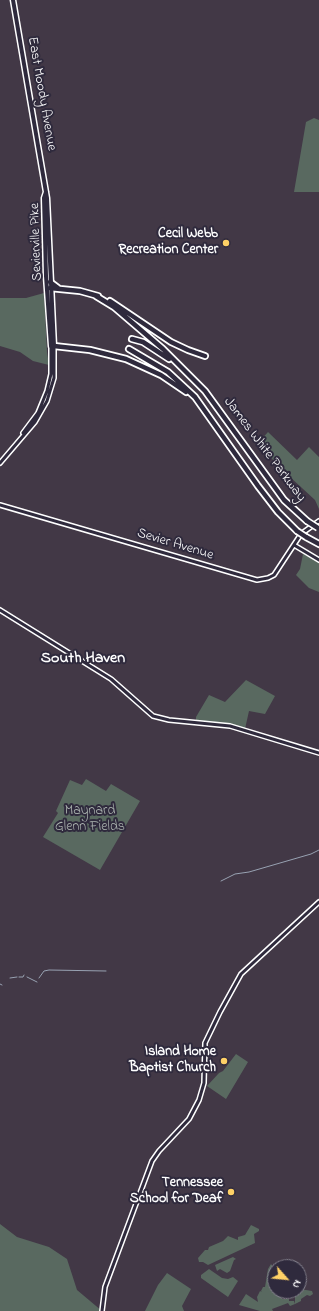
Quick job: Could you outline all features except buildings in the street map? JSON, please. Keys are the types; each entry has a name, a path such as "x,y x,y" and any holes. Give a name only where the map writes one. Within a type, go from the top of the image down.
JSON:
{"highway":[{"path":"50,282 56,287 80,291 117,305 178,346 205,356"},
{"path":"49,289 64,289"},
{"path":"96,296 114,307 162,349 195,381"},
{"path":"132,338 143,342 161,353 195,381"},
{"path":"53,346 90,350 135,363 172,382 192,397 204,410"},
{"path":"129,349 174,377 194,397 204,410"},
{"name":"James White Parkway","path":"195,381 221,412 284,500 307,521 319,528"},
{"name":"James White Parkway","path":"204,410 274,507 297,531 319,544"}],"main road":[{"name":"East Moody Avenue","path":"13,0 46,192"},
{"name":"Sevierville Pike","path":"46,192 50,282 49,289"},
{"name":"Sevierville Pike","path":"46,192 44,198 50,332 53,346"},
{"name":"Sevierville Pike","path":"50,306 54,339 53,346"}],"street":[{"name":"Sevierville Pike","path":"20,438 41,407 49,384 53,346"},
{"name":"Sevierville Pike","path":"0,463 38,418 51,392 55,369 53,346"},
{"name":"Sevier Avenue","path":"0,505 257,580 268,578 276,572 301,534 319,521"},
{"path":"294,545 319,560"},
{"path":"0,610 111,679 153,716 168,720 230,726 319,753"},
{"path":"102,1311 105,1287 151,1165 159,1151 189,1119 200,1100 204,1086 205,1043 236,981 243,972 319,902"}],"green space":[{"path":"314,118 319,120 319,192 294,192 306,122"},
{"path":"44,293 49,365 33,361 20,352 0,346 0,298 26,298"},
{"path":"268,432 297,460 309,447 319,457 319,509 315,500 277,465 259,442"},
{"path":"303,554 319,562 319,592 309,588 296,575 300,569"},
{"path":"246,680 275,696 265,714 249,711 245,729 196,720 196,717 209,695 225,702"},
{"name":"Maynard Glenn Fields","path":"86,779 106,791 111,784 140,801 100,870 43,837 58,813 56,811 70,780 82,785"},
{"path":"236,1054 248,1062 226,1099 207,1086 219,1073 223,1071"},
{"path":"0,1224 17,1237 49,1247 67,1259 77,1290 102,1311 0,1311"},
{"path":"251,1225 259,1229 259,1231 254,1234 255,1243 208,1265 203,1262 199,1262 198,1258 205,1250 208,1250 209,1247 223,1241 228,1236 238,1240 238,1237 245,1235"},
{"path":"233,1257 236,1259 234,1260 230,1271 227,1273 220,1269 217,1271 215,1265"},
{"path":"209,1269 222,1278 228,1279 233,1277 238,1281 228,1297 201,1278 201,1275"},
{"path":"167,1273 191,1289 182,1306 184,1311 145,1311 158,1285"},
{"path":"267,1275 267,1299 289,1299 289,1301 294,1301 295,1304 290,1306 288,1303 272,1309 273,1311 260,1311 239,1305 246,1294 258,1302 257,1297 260,1291 262,1292 263,1287 265,1287"},
{"path":"307,1290 312,1291 313,1294 310,1296 307,1295"},
{"path":"295,1299 301,1299 301,1301 295,1304"}],"waterway":[{"path":"221,881 235,874 249,872 311,854 319,850"},
{"path":"39,978 44,971 49,970 106,971"},
{"path":"19,977 23,977 24,975"},
{"path":"10,978 17,977"},
{"path":"27,977 37,982"}],"place":[{"name":"Cecil Webb Recreation Center","path":"226,243"},
{"name":"Island Home Baptist Church","path":"224,1061"},
{"name":"Tennessee School for Deaf","path":"231,1192"}],"district":[{"name":"South Haven","path":"83,659"}]}
